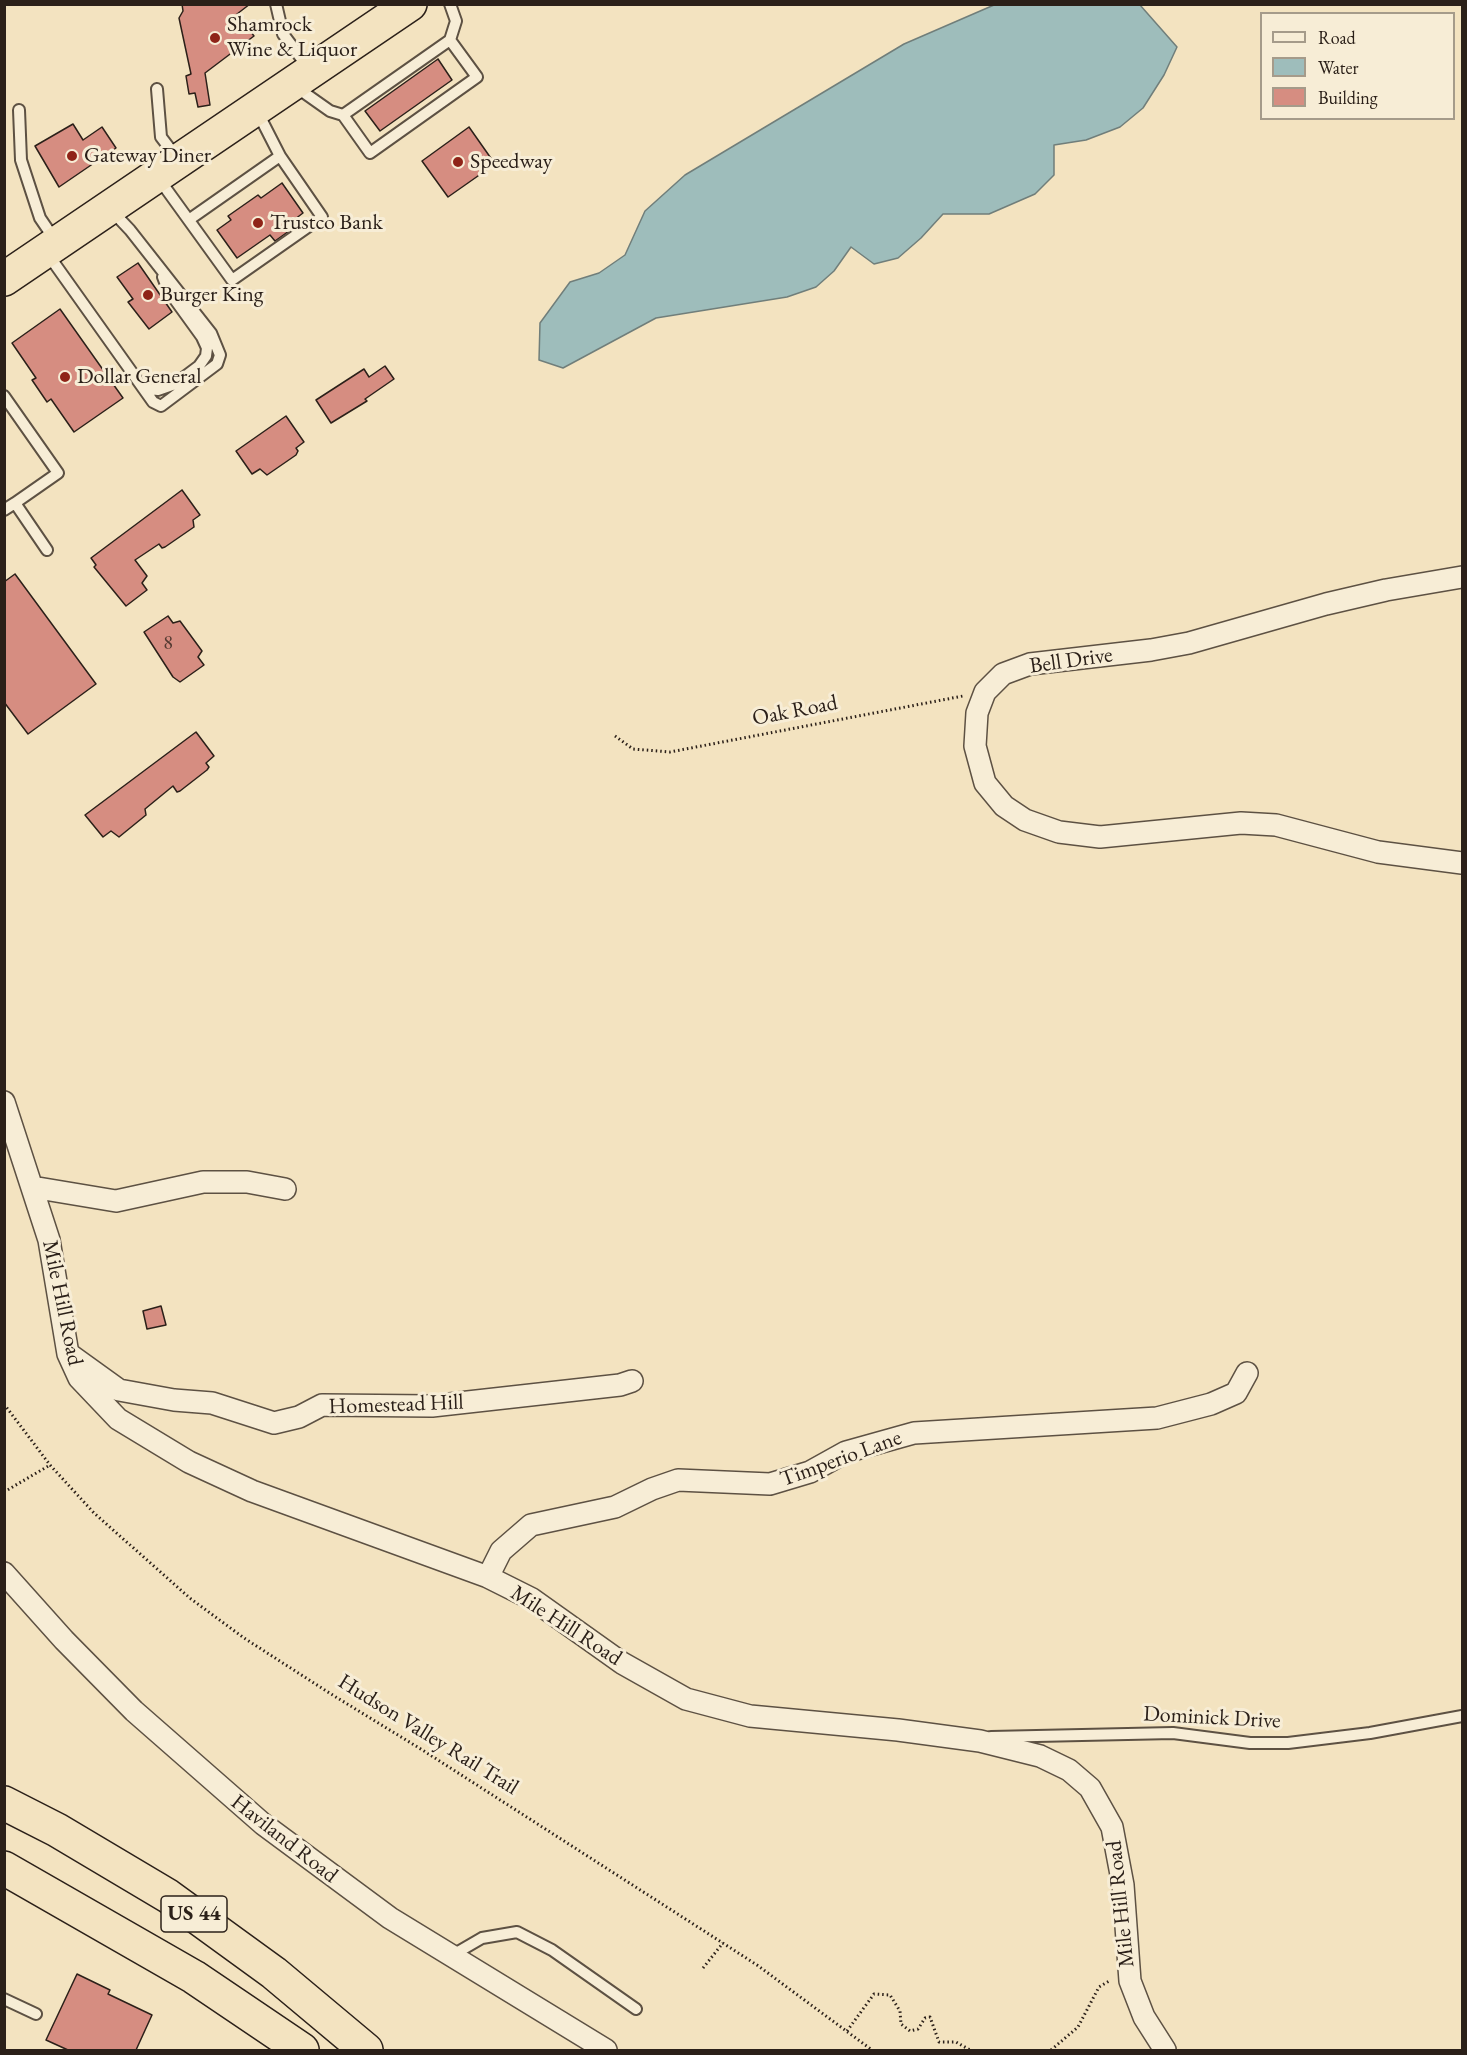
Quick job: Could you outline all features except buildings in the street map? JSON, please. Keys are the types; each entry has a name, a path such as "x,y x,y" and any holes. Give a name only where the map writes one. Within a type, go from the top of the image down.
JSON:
{"highway":[{"path":"4,279 410,4"},
{"name":"US 44","path":"4,1803 103,1856 177,1902 274,1973 366,2050"},
{"name":"US 44","path":"4,1868 194,1977 302,2050"}],"street":[{"name":"Bell Drive","path":"985,692 1003,674 1030,664 1151,651 1190,643 1326,604 1462,577"},
{"path":"985,692 977,713 975,746 980,771 985,783 1004,806 1025,820 1059,832 1100,837 1241,824 1276,825 1378,852 1462,863"},
{"name":"Mile Hill Road","path":"4,1102 49,1240 68,1354 79,1378 118,1419 189,1462 252,1491 488,1577 532,1599 642,1676 686,1699 707,1706 773,1720 957,1737 1021,1750 1056,1763 1080,1779 1099,1800 1112,1827 1120,1863 1129,1973 1144,2017 1164,2050"},
{"path":"32,1187 116,1201 203,1182 247,1182 285,1189"},
{"name":"Homestead Hill","path":"68,1354 119,1390 174,1400 212,1403 274,1423 299,1417 322,1405 432,1406 620,1385 632,1381"},
{"name":"Timperio Lane","path":"488,1577 501,1551 531,1525 615,1507 652,1488 678,1480 770,1484 810,1472 846,1452 914,1433 1157,1418 1211,1404 1236,1393 1247,1373"},
{"name":"Haviland Road","path":"4,1573 100,1678 231,1798 329,1875 451,1956 606,2050"}],"lane":[{"path":"276,4 283,34 302,79 330,111 343,115 370,153 477,77 450,40"},
{"path":"343,115 450,40 456,21 450,4"},
{"path":"157,89 161,137 169,169 190,219 232,280 322,217 279,156 256,110"},
{"path":"19,110 21,160 52,248 143,388 153,402 161,406 219,360 218,347 211,333 110,209"},
{"path":"190,219 279,156"},
{"path":"143,388 158,390 167,388 194,370 206,356 207,348 202,337 168,290 161,270"},
{"path":"4,396 58,473 4,510"},
{"path":"15,503 47,550"},
{"name":"Dominick Drive","path":"957,1737 1173,1733 1250,1743 1288,1743 1370,1733 1462,1716"},
{"path":"451,1956 482,1938 517,1932 552,1950 636,2008"},
{"path":"4,1999 36,2014"}],"path":[{"name":"Oak Road","path":"615,735 633,749 670,752 985,692"},
{"name":"Hudson Valley Rail Trail","path":"4,1404 50,1465 94,1513 191,1599 244,1638 723,1943 872,2050"},
{"path":"4,1492 50,1465"},
{"path":"703,1968 723,1943"},
{"path":"1051,2050 1078,2028 1100,1987 1129,1973"},
{"path":"847,2031 874,1994 890,1995 900,2011 901,2024 910,2031 918,2029 925,2018 930,2017 939,2042 956,2042 970,2050"}],"water":[{"path":"994,5 1140,5 1177,47 1164,75 1143,108 1120,127 1086,140 1054,145 1054,175 1035,194 989,214 943,214 898,258 874,264 851,247 834,271 816,287 787,297 656,318 563,368 539,360 540,323 570,282 599,273 625,255 645,211 685,175 904,44"}],"place":[{"name":"Shamrock Wine & Liquor","path":"215,38"},
{"name":"Gateway Diner","path":"72,156"},
{"name":"Speedway","path":"458,162"},
{"name":"Trustco Bank","path":"258,223"},
{"name":"Burger King","path":"148,295"},
{"name":"Dollar General","path":"65,377"}]}
